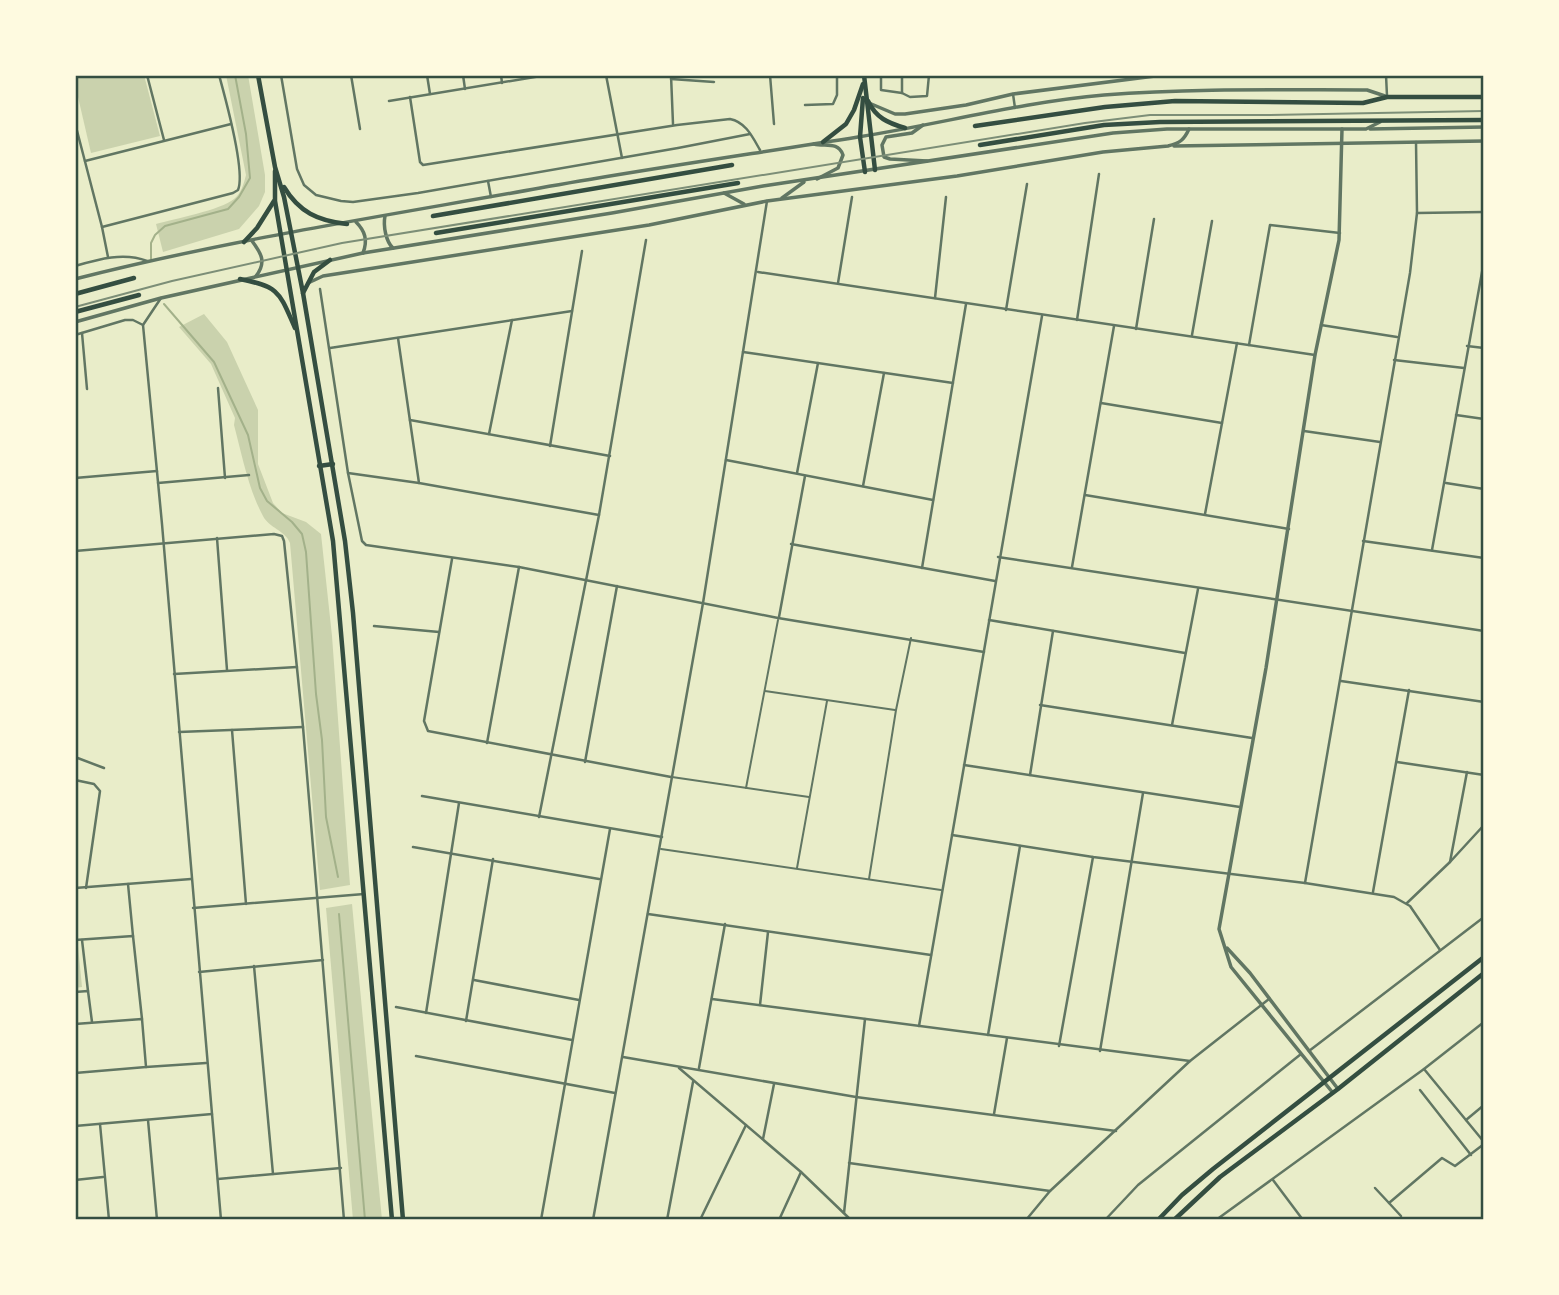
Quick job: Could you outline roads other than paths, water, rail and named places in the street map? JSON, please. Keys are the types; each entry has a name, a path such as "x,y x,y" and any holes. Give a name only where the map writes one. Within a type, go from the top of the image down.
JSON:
{"main road":[{"path":"258,75 275,167 292,231 296,267 333,464 352,601 403,1220"},
{"path":"864,75 860,137 865,172"},
{"path":"864,83 868,103 886,123 905,128"},
{"path":"864,83 875,170"},
{"path":"823,142 846,124 864,83"},
{"path":"975,126 1105,107 1175,101 1363,103 1387,97 1484,97"},
{"path":"980,145 1118,124 1484,120"},
{"path":"433,216 732,165"},
{"path":"275,167 275,201 333,541 392,1220"},
{"path":"275,167 292,201 307,213 324,220 347,224"},
{"path":"436,233 738,183"},
{"path":"244,242 275,201"},
{"path":"303,293 314,272 330,260"},
{"path":"75,294 134,278"},
{"path":"240,279 263,284 275,290 283,298 298,335"},
{"path":"75,312 139,295"},
{"path":"319,466 333,464"},
{"path":"352,742 363,741"},
{"path":"366,922 378,921"},
{"path":"1158,1220 1213,1169 1484,957"},
{"path":"1174,1220 1220,1177 1333,1094 1484,973"}],"street":[{"path":"147,75 164,141"},
{"path":"102,227 238,190 240,177 219,75"},
{"path":"281,75 297,169 304,185 316,195 353,202 750,134"},
{"path":"351,75 360,129"},
{"path":"427,75 430,94"},
{"path":"463,75 465,89"},
{"path":"501,75 502,83"},
{"path":"389,101 547,75"},
{"path":"607,75 622,158"},
{"path":"770,75 774,124"},
{"path":"805,106 833,104 837,95 838,75"},
{"path":"881,75 881,90 910,97 927,96 929,75"},
{"path":"902,75 902,93"},
{"path":"868,103 895,114 905,114 966,105 1013,94 1163,75"},
{"path":"75,279 281,233 347,224 760,150 860,137 1015,108 1101,95 1199,90 1367,90 1387,97 1386,75"},
{"path":"673,126 671,77 714,82"},
{"path":"1013,94 1015,108"},
{"path":"410,97 420,162 423,165 730,118 741,122 760,150"},
{"path":"1366,129 1385,120"},
{"path":"75,123 77,141 85,161 108,257"},
{"path":"85,161 231,124"},
{"path":"923,125 912,132 886,137 882,148 885,158 921,159 928,162"},
{"path":"75,321 240,279 363,253 724,193 1112,133 1189,129 1484,127"},
{"path":"1168,146 1185,139 1189,129"},
{"path":"1333,1094 1231,967 1219,929 1277,601 1315,355 1340,233 1342,129"},
{"path":"307,283 323,276 649,225 767,201 957,176 1091,154 1168,146 1484,141"},
{"path":"1305,883 1410,273 1417,213 1416,142"},
{"path":"812,144 835,146 841,149 843,155 838,168 817,179"},
{"path":"1076,320 1099,174"},
{"path":"780,200 806,180"},
{"path":"488,181 491,197"},
{"path":"1006,310 1027,184"},
{"path":"724,193 746,205"},
{"path":"838,284 852,197"},
{"path":"935,298 946,197"},
{"path":"593,1220 703,603 767,201"},
{"path":"1417,213 1484,212"},
{"path":"385,216 389,245 394,248"},
{"path":"1136,329 1154,219"},
{"path":"1191,337 1212,221"},
{"path":"356,222 364,230 366,242 363,253"},
{"path":"1249,345 1270,225 1340,233"},
{"path":"539,817 610,456 646,240"},
{"path":"252,241 261,254 263,264 256,277"},
{"path":"550,446 582,251"},
{"path":"75,265 108,257 136,256 148,261"},
{"path":"1432,550 1484,261"},
{"path":"757,271 1315,355"},
{"path":"320,289 348,473 362,541 371,547 519,567 778,618 984,652"},
{"path":"161,298 143,325 221,1220"},
{"path":"922,568 966,304"},
{"path":"330,348 572,311"},
{"path":"919,1026 998,557 1042,316"},
{"path":"75,335 125,320 133,320 143,325"},
{"path":"489,435 512,320"},
{"path":"1321,325 1397,337"},
{"path":"1072,568 1114,326"},
{"path":"82,334 87,389"},
{"path":"398,338 419,483"},
{"path":"1205,514 1237,343"},
{"path":"1467,346 1484,348"},
{"path":"743,352 953,383"},
{"path":"1394,360 1464,368"},
{"path":"797,474 818,363"},
{"path":"863,487 884,373"},
{"path":"218,388 225,478"},
{"path":"1101,403 1222,423"},
{"path":"1455,415 1484,419"},
{"path":"410,420 610,456"},
{"path":"1303,431 1380,442"},
{"path":"726,460 933,500"},
{"path":"75,478 157,471"},
{"path":"348,473 599,515"},
{"path":"158,483 249,475"},
{"path":"778,618 805,476"},
{"path":"1444,483 1484,489"},
{"path":"1084,495 1289,529"},
{"path":"75,551 217,538 274,534 282,536 298,667 344,1220"},
{"path":"217,538 227,670"},
{"path":"1363,541 1484,558"},
{"path":"791,544 995,581"},
{"path":"998,557 1484,631"},
{"path":"452,559 425,728 431,733 671,777"},
{"path":"487,743 519,567"},
{"path":"585,762 617,586"},
{"path":"1172,725 1198,589"},
{"path":"989,620 1185,653"},
{"path":"374,626 439,632"},
{"path":"1030,775 1053,631"},
{"path":"174,674 298,667"},
{"path":"1341,681 1484,702"},
{"path":"1373,892 1409,690"},
{"path":"1040,705 1252,738"},
{"path":"178,732 303,727"},
{"path":"232,730 246,904"},
{"path":"75,757 104,768"},
{"path":"1396,762 1484,775"},
{"path":"964,765 1240,807"},
{"path":"1450,862 1467,772"},
{"path":"75,780 94,784 100,791 86,888"},
{"path":"1100,1051 1143,793"},
{"path":"422,796 662,836"},
{"path":"426,1013 459,803"},
{"path":"1407,904 1484,825"},
{"path":"541,1220 599,878 610,829"},
{"path":"951,835 1093,858 1373,892 1394,897 1407,904 1440,950"},
{"path":"988,1035 1020,846"},
{"path":"413,847 599,878"},
{"path":"1059,1046 1093,858"},
{"path":"466,1021 493,859"},
{"path":"75,888 191,880"},
{"path":"128,884 146,1067"},
{"path":"193,908 363,894"},
{"path":"648,914 931,955"},
{"path":"1309,1051 1484,917"},
{"path":"698,1070 724,923"},
{"path":"760,1005 768,930"},
{"path":"75,940 133,936"},
{"path":"82,940 92,1022"},
{"path":"1226,947 1241,962 1338,1089"},
{"path":"199,972 323,960"},
{"path":"254,966 273,1174"},
{"path":"474,980 579,1000"},
{"path":"75,992 88,991"},
{"path":"712,999 1190,1061"},
{"path":"1026,1220 1050,1191 1190,1061 1269,999"},
{"path":"396,1007 572,1040"},
{"path":"75,1024 142,1019"},
{"path":"844,1213 865,1019"},
{"path":"1216,1220 1424,1069 1484,1022"},
{"path":"994,1115 1007,1038"},
{"path":"1105,1220 1138,1185 1301,1054"},
{"path":"416,1056 615,1093"},
{"path":"623,1057 856,1097 1116,1131"},
{"path":"75,1073 207,1063"},
{"path":"676,1066 801,1172 850,1219"},
{"path":"1389,1203 1442,1158 1455,1166 1484,1143 1424,1069"},
{"path":"667,1220 694,1080"},
{"path":"763,1139 774,1084"},
{"path":"1420,1090 1471,1155"},
{"path":"1465,1120 1484,1105"},
{"path":"75,1126 212,1114"},
{"path":"148,1120 157,1220"},
{"path":"100,1124 108,1220"},
{"path":"700,1220 746,1125"},
{"path":"849,1163 1050,1191"},
{"path":"218,1179 341,1168"},
{"path":"779,1220 801,1172"},
{"path":"75,1180 105,1177"},
{"path":"1273,1180 1303,1220"},
{"path":"1375,1188 1401,1216"}],"lane":[{"path":"746,788 778,618"},
{"path":"869,880 896,710 912,638"},
{"path":"764,690 896,710"},
{"path":"797,868 827,701"},
{"path":"671,777 809,797"},
{"path":"660,849 942,890"}],"waterway":[{"path":"151,259 151,243 165,226 228,209 250,178 246,134 235,75"},
{"path":"164,304 214,362 248,435 260,488 267,501 302,534 306,552 322,740 326,817 338,877"},
{"path":"339,914 365,1220"}],"railway":[{"path":"75,307 172,281 342,243 1085,123 1150,115 1484,111"}]}
